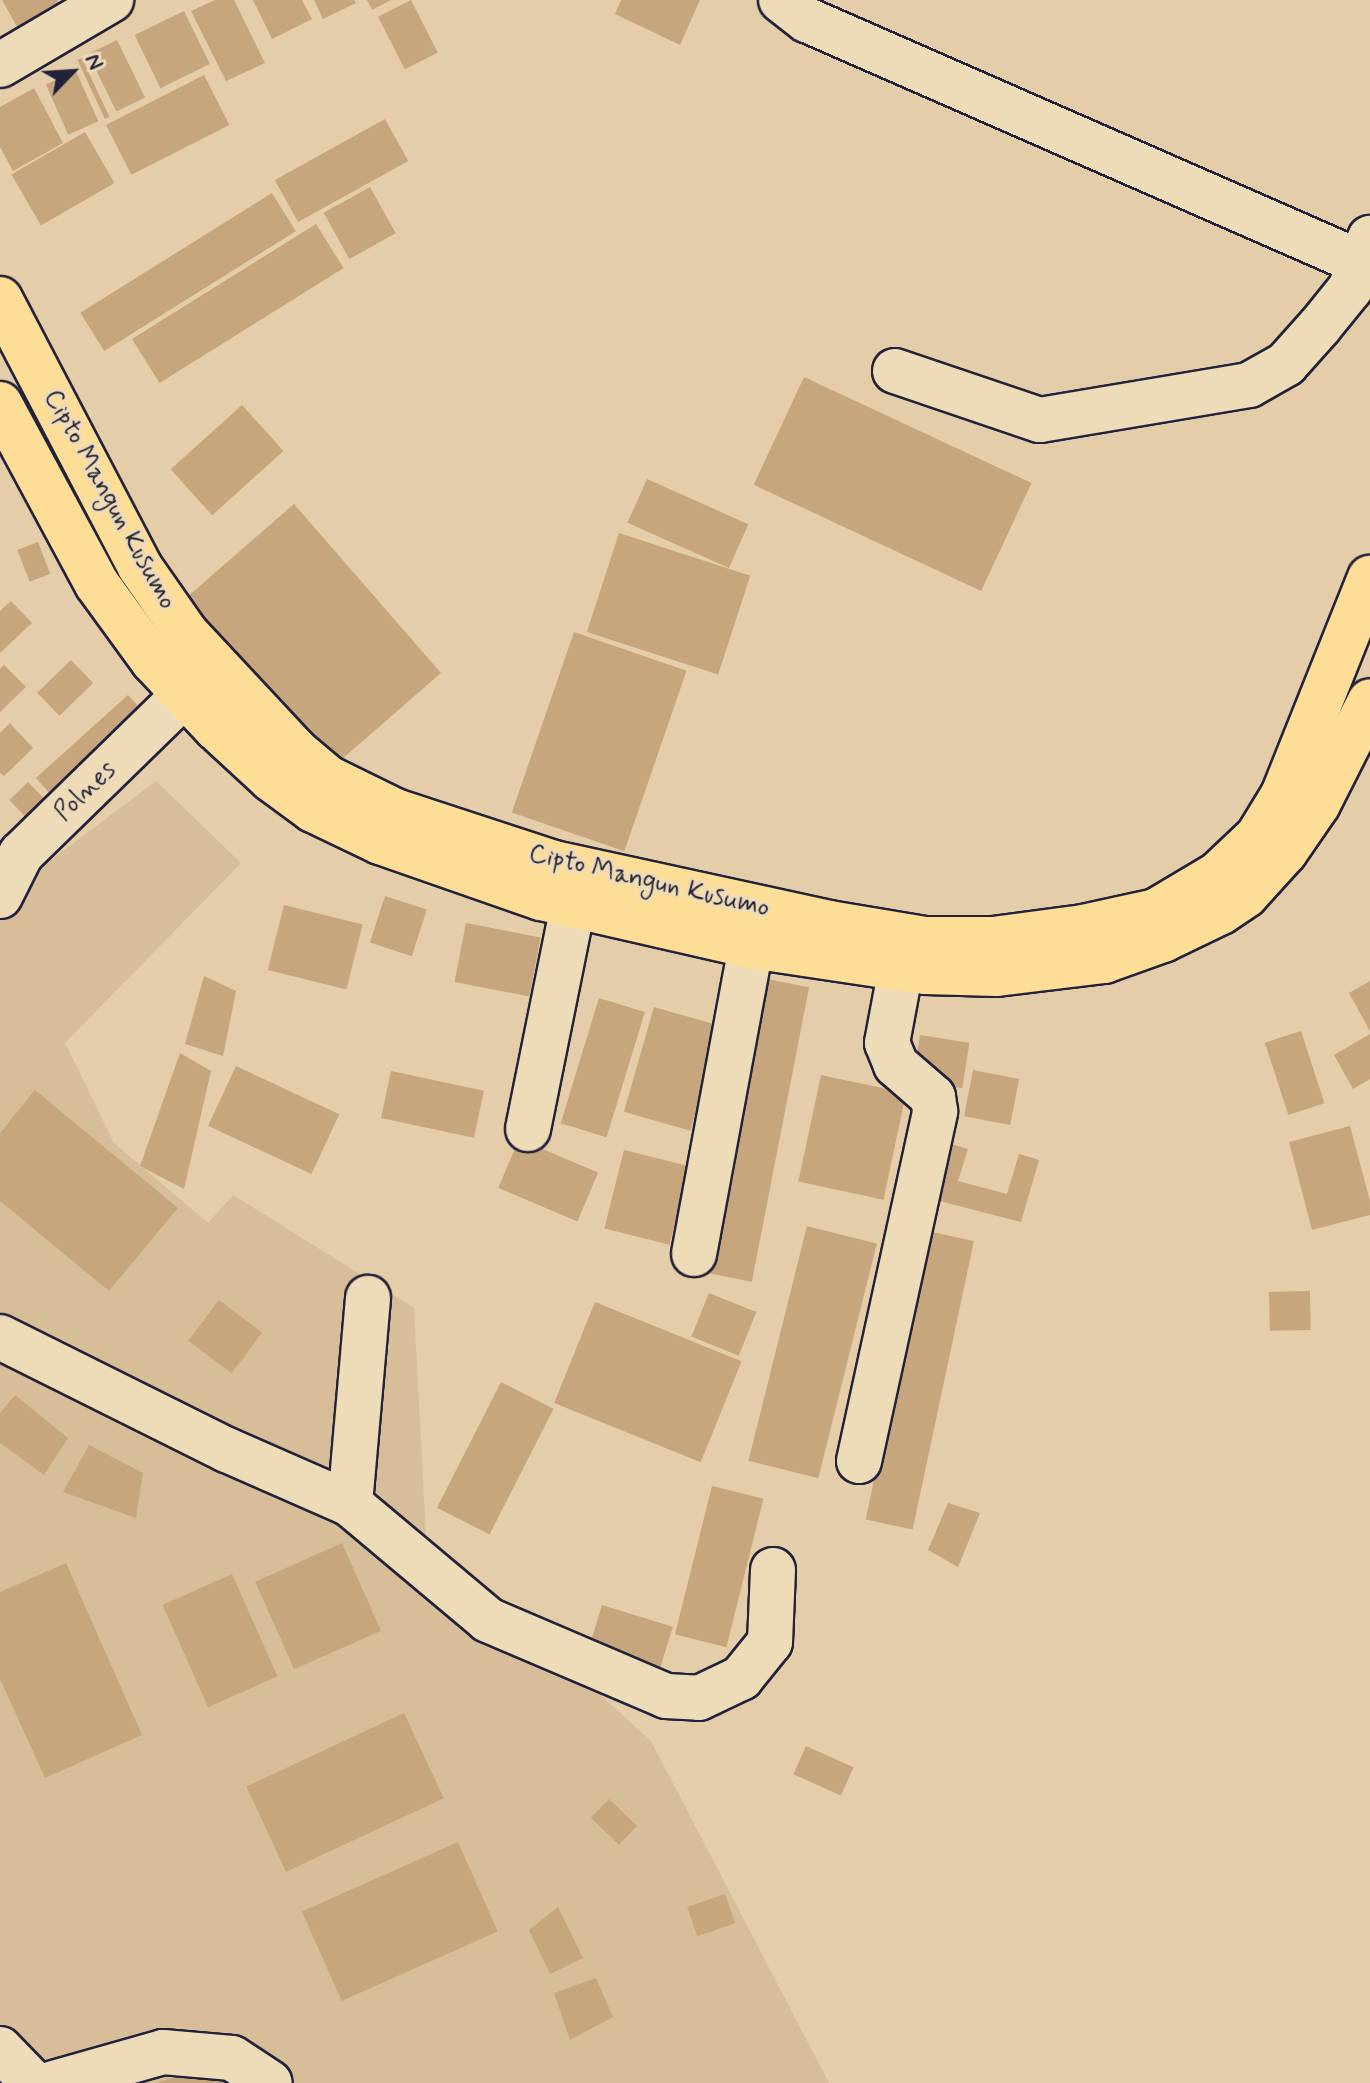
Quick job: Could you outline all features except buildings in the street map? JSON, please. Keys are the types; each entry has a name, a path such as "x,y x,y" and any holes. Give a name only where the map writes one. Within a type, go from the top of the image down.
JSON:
{"highway":[{"name":"Cipto Mangun Kusumo","path":"0,299 140,567 186,633 296,751 328,778 395,811 554,863 815,920 925,939 993,939 1083,927 1156,911 1218,874 1258,836 1283,795 1370,578"},
{"name":"Cipto Mangun Kusumo","path":"0,404 97,584 183,696 271,779 313,810 380,842 541,898 751,946 901,968 997,974 1104,961 1163,940 1221,912 1246,895 1285,852 1318,804 1370,701"}],"street":[{"path":"781,0 807,20 1364,250 1350,289 1320,326 1286,364 1249,385 1040,420 895,371"},
{"path":"0,65 102,2"},
{"name":"Polnes","path":"0,896 11,844 183,696"},
{"path":"528,1129 573,905"},
{"path":"694,1254 751,946"},
{"path":"859,1461 935,1111 933,1097 896,1065 887,1043 901,968"},
{"path":"350,1504 368,1298"},
{"path":"0,1337 227,1450 350,1504 488,1620 666,1696 699,1698 741,1678 770,1642 773,1570"},
{"path":"0,2049 33,2083"},
{"path":"54,2083 163,2052 232,2058 270,2083"}],"shaded area":[{"path":"156,781 241,863 65,1043 114,1143 208,1223 233,1195 414,1308 426,1536 651,1741 829,2083 0,2083 0,914 35,872"}]}
